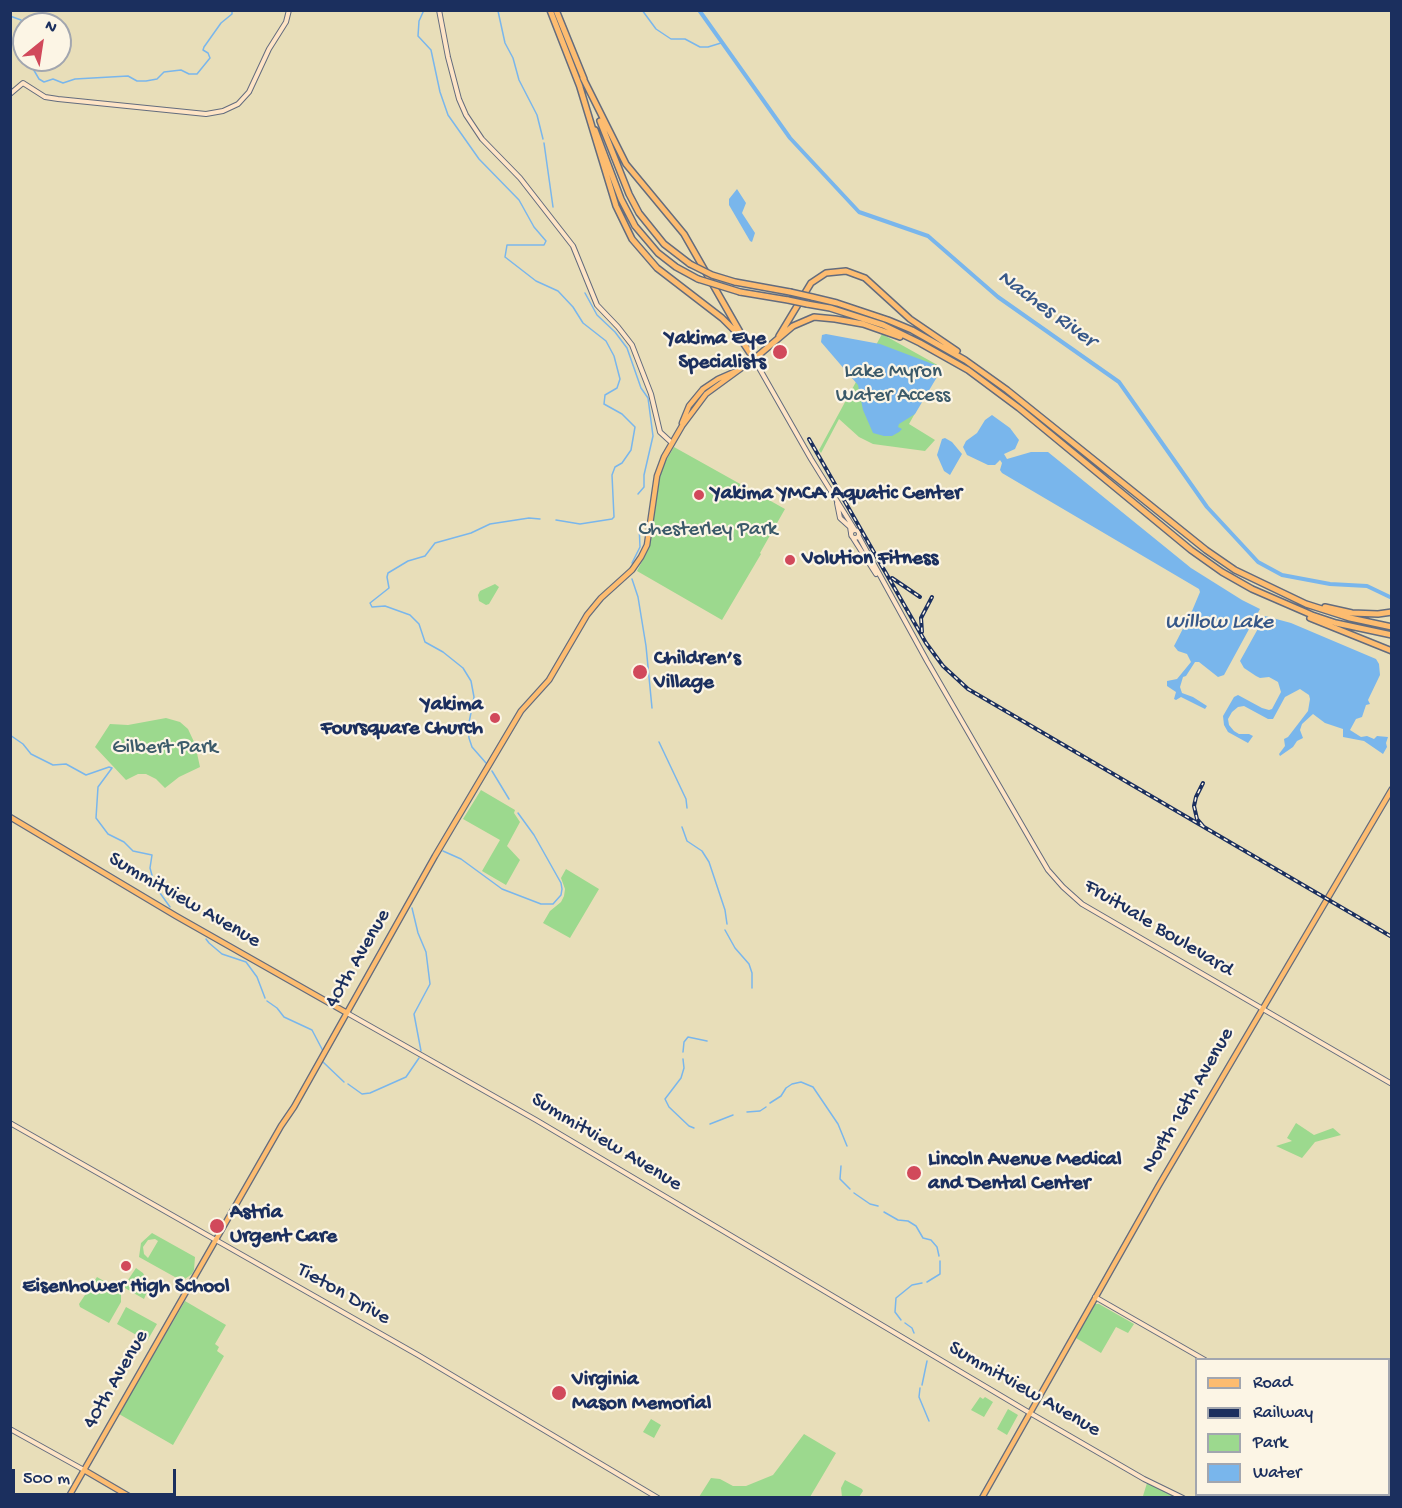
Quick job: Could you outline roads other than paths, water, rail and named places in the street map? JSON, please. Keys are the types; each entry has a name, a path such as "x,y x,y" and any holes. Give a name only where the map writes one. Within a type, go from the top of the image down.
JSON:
{"highway":[{"path":"550,10 621,199 635,226 663,256 698,279 740,292 859,316 883,325 956,363 1010,402 1191,550 1222,572 1312,619 1392,651"},
{"path":"556,10 629,194 639,213 664,244 690,264 712,275 735,282 812,297 862,311 912,330 986,373"},
{"path":"583,78 626,164 684,234 754,359"},
{"path":"579,84 616,206 632,239 657,268 722,318 736,333 754,359"},
{"path":"779,336 811,283 826,273 846,271 865,278 910,319 986,373 1206,550 1250,578 1306,604 1350,618 1392,627"},
{"path":"754,359 779,336 807,319 835,318 863,324 900,337 956,363"},
{"path":"1250,578 1327,608 1367,614 1392,612"},
{"path":"1268,597 1336,623 1392,635"}],"main road":[{"path":"10,94 23,83 45,97 58,99 206,114 219,112 238,104 249,92 265,57 286,22 289,10"},
{"path":"439,10 448,57 459,99 466,115 482,139 520,178 573,246 597,305 632,345 651,394 660,432 672,443"},
{"name":"40th Avenue","path":"68,1497 217,1241 435,856 521,711 549,680 587,615 642,557 647,545 657,476 682,426 689,406 703,389 754,359"},
{"name":"Fruitvale Boulevard","path":"754,359 837,500 840,518 850,528 882,581 1048,870 1082,904 1392,1084"},
{"name":"Fruitvale Boulevard","path":"853,534 858,532 882,581"},
{"path":"853,534 859,537"},
{"name":"North 16th Avenue","path":"983,1496 1095,1297 1392,789"},
{"name":"Summitview Avenue","path":"10,818 149,900 536,1120 1144,1479 1183,1497"},
{"name":"Tieton Drive","path":"10,1123 425,1359 658,1497"},
{"path":"1095,1297 1203,1358"},
{"path":"10,1429 132,1497"},
{"path":"983,1496 990,1497"}],"water":[{"path":"737,189 746,203 742,213 755,233 752,242 729,205 729,199"},
{"name":"Lake Myron Water Access","path":"822,335 880,344 938,366 937,377 915,414 899,424 898,427 902,429 899,432 892,436 873,433 863,410 858,385 821,342"},
{"name":"Willow Lake","path":"992,415 1010,428 1019,440 1015,449 1004,454 1007,459 1031,452 1048,452 1191,568 1260,609 1224,675 1218,677 1199,662 1195,662 1183,677 1180,687 1182,693 1207,706 1205,709 1181,697 1174,699 1176,692 1167,686 1167,681 1177,679 1191,662 1187,654 1178,651 1174,646 1192,611 1200,592 1199,589 1002,473 1000,460 995,465 988,465 967,455 963,447 966,441 977,433 985,420"},
{"path":"945,438 952,442 962,454 950,475 944,471 937,455 942,439"},
{"path":"1265,616 1291,623 1376,659 1380,675 1368,700 1370,704 1366,705 1362,717 1356,719 1350,730 1361,737 1367,736 1374,739 1377,736 1388,737 1387,747 1383,754 1364,741 1343,737 1343,729 1325,723 1313,714 1302,724 1300,730 1303,738 1280,756 1285,746 1284,739 1308,711 1309,695 1300,689 1285,697 1273,719 1268,719 1244,706 1232,712 1228,719 1229,725 1239,734 1253,736 1248,743 1228,732 1223,716 1234,697 1238,695 1269,710 1272,709 1281,692 1278,682 1269,677 1256,676 1244,668 1240,661"}],"waterway":[{"path":"35,72 44,82 53,79 63,83 75,79 128,76 137,81 146,81 157,79 164,72 181,70 189,74 197,74 210,58 203,50 204,47 221,23 232,14 232,10"},
{"path":"424,10 419,21 418,36 431,50 440,92 448,115 479,159 519,200 534,227 546,241 544,245 507,245 505,257 536,281 558,291 573,307 583,323 606,341 614,356 620,379 617,388 605,395 604,404 622,414 635,427 631,450 622,463 615,467 612,475 614,517 580,524 556,520"},
{"path":"642,10 656,29 671,39 685,39 700,47 721,43"},
{"name":"Naches River","path":"699,10 790,138 859,212 928,236 998,297 1119,382 1207,507 1258,562 1282,575 1330,584 1367,586 1392,598"},
{"path":"498,11 505,43 513,58 519,80 537,115 543,139"},
{"path":"544,143 553,207"},
{"path":"585,293 597,315 615,332 627,348 641,388 648,398 653,436 644,475 644,487 638,494"},
{"path":"486,763 472,747 469,738 468,728 474,697 471,681 463,668 443,652 425,642 419,624 410,615 385,606 372,607 370,603 389,588 388,573 408,561 425,556 435,543 471,533 490,524 529,518 540,519"},
{"path":"632,563 640,547 639,524"},
{"path":"632,579 638,597 646,646 652,708"},
{"path":"10,735 23,744 31,754 53,765 66,764 86,775 112,768 98,787 96,818 108,834 124,842 133,851 152,855 150,868 155,886 170,907"},
{"path":"659,742 686,799 687,808"},
{"path":"492,771 509,799"},
{"path":"443,851 461,859 502,889 541,904 553,904 561,895 561,883 534,835 518,813"},
{"path":"682,827 687,841 702,851 709,862 725,910 727,924"},
{"path":"412,908 418,933 426,952 430,984 414,1014 421,1051"},
{"path":"725,930 735,948 749,964 752,973 752,988"},
{"path":"206,939 222,954 246,962 257,977 265,998"},
{"path":"267,1001 284,1017 312,1030 323,1051"},
{"path":"683,1052 684,1042 688,1037 707,1041"},
{"path":"348,1084 362,1094 370,1093 406,1077 419,1058"},
{"path":"683,1059 684,1068 681,1078 665,1099 669,1107 694,1128"},
{"path":"323,1062 344,1082"},
{"path":"770,1103 781,1096 792,1084 801,1082 813,1087 838,1124 847,1146"},
{"path":"747,1112 760,1111 766,1107"},
{"path":"710,1124 733,1115"},
{"path":"841,1166 840,1179 850,1189"},
{"path":"854,1193 870,1204 878,1206"},
{"path":"884,1212 916,1226 923,1238 931,1240 937,1247 939,1256"},
{"path":"927,1282 940,1274 940,1261"},
{"path":"901,1320 895,1312 896,1298 912,1285 922,1283"},
{"path":"905,1323 912,1328 914,1333"},
{"path":"922,1385 927,1361"},
{"path":"920,1388 919,1397 929,1421"}],"railway":[{"path":"809,439 926,643 943,666 968,689 1392,937"},
{"path":"892,578 920,597"},
{"path":"922,632 921,618 932,597"},
{"path":"1203,783 1194,806 1197,819 1203,826"}],"place":[{"name":"Yakima Eye Specialists","path":"780,352"},
{"name":"Yakima YMCA Aquatic Center","path":"699,495"},
{"name":"Volution Fitness","path":"790,560"},
{"name":"Children’s Village","path":"640,672"},
{"name":"Yakima Foursquare Church","path":"495,718"},
{"name":"Lincoln Avenue Medical and Dental Center","path":"914,1173"},
{"name":"Astria Urgent Care","path":"217,1226"},
{"name":"Eisenhower High School","path":"126,1266"},
{"name":"Virginia Mason Memorial","path":"559,1393"}],"park label":[{"name":"Chesterley Park","path":"708,531"},
{"name":"Gilbert Park","path":"165,749"}]}
